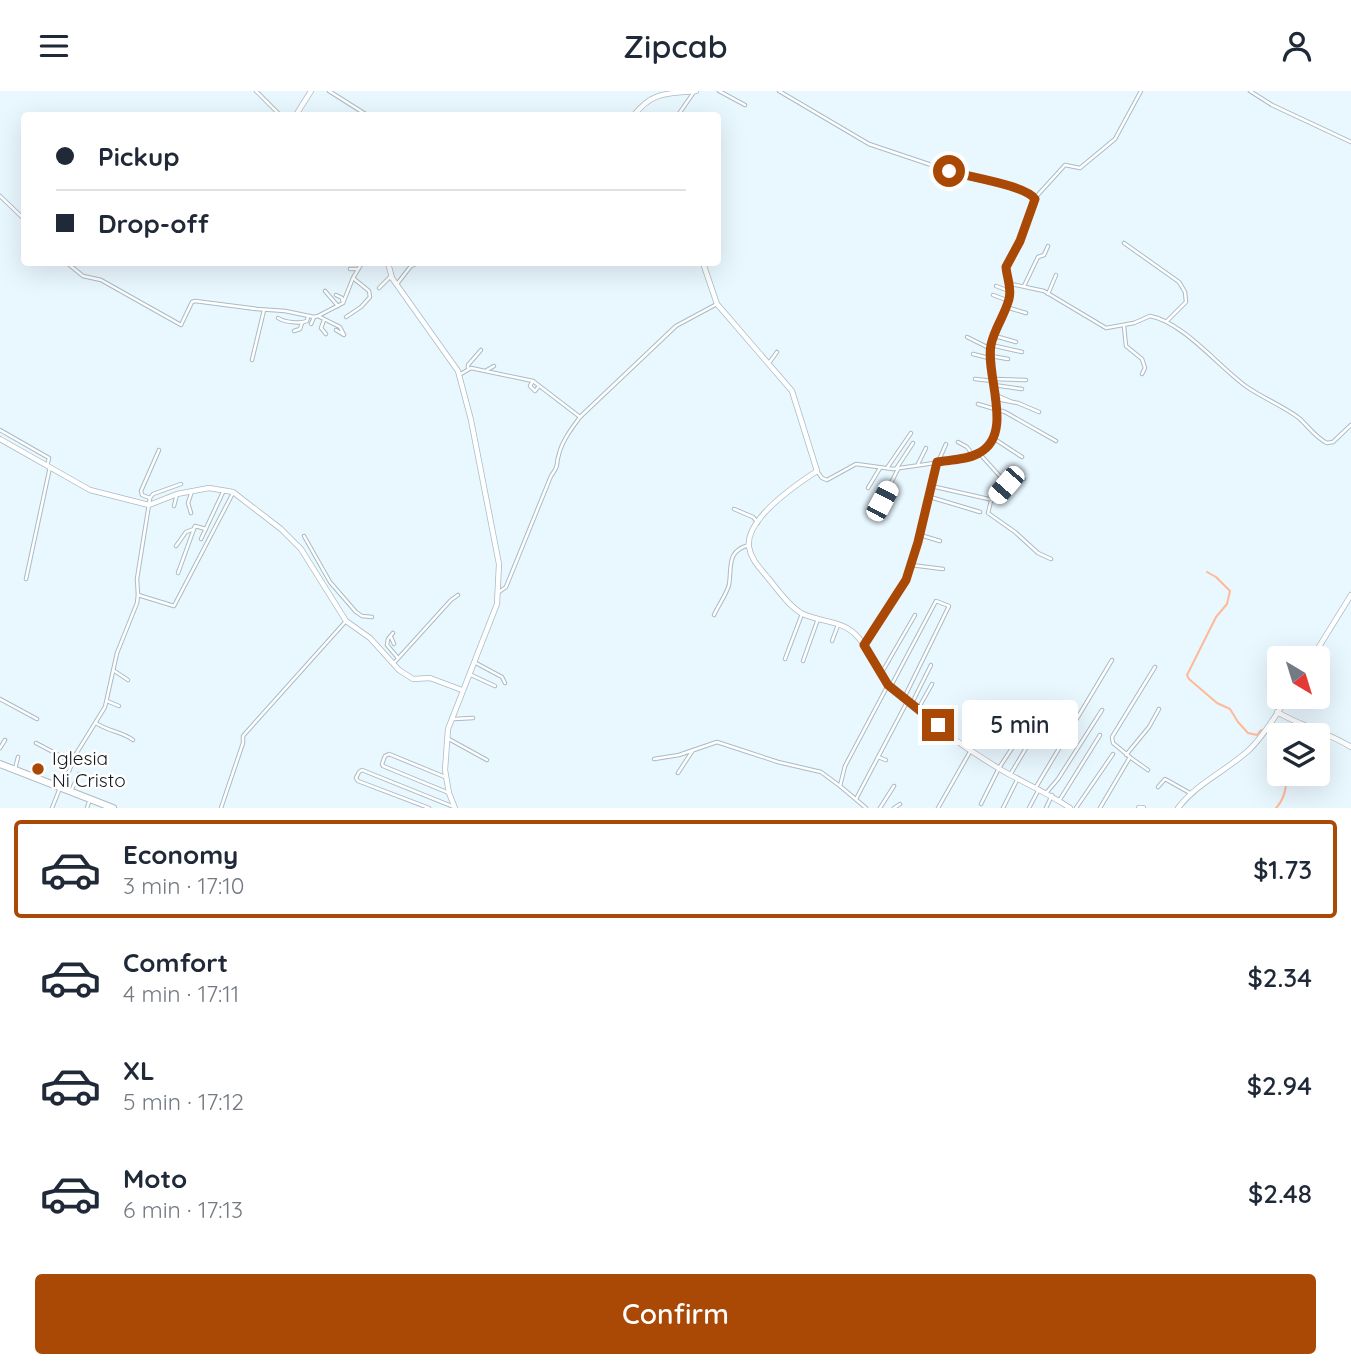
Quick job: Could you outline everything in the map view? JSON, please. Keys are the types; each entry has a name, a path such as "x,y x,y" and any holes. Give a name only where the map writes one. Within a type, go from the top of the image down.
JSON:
{"highway":[{"path":"1,768 15,769 109,807"}],"street":[{"path":"256,91 277,112"},
{"path":"298,112 311,91"},
{"path":"329,91 362,112"},
{"path":"637,112 657,94 695,91"},
{"path":"680,112 695,91"},
{"path":"719,91 745,105"},
{"path":"779,91 869,144 970,178 1008,185 1030,194 1035,199"},
{"path":"704,266 717,304 793,394 817,471 822,478 827,480 853,465 897,468 979,453 993,438 996,429 991,347 1009,301 1011,284 1006,267 1020,241 1035,199 1065,165 1080,168 1113,142 1141,91"},
{"path":"1250,91 1279,109 1351,142"},
{"path":"0,197 21,216"},
{"path":"1124,243 1183,287 1186,302 1166,322"},
{"path":"1024,286 1038,257 1044,255 1048,246"},
{"path":"71,266 83,276 101,280 180,325 194,301 299,313 316,317 324,320 337,325 342,328 344,335 328,333 321,328 324,320"},
{"path":"311,324 316,317 343,303 360,266"},
{"path":"389,266 391,275 459,375 485,485 499,564 499,592 491,622 462,690 447,738 446,777 455,807"},
{"path":"397,284 411,266"},
{"path":"350,269 358,269"},
{"path":"379,288 391,275"},
{"path":"1048,294 1056,275"},
{"path":"346,317 370,297 369,291 353,278"},
{"path":"1011,284 1048,294 1106,328 1124,326 1150,316 1166,322 1196,342 1223,369 1243,384 1300,420 1322,441 1333,442 1351,425"},
{"path":"996,286 1010,292"},
{"path":"325,291 338,306"},
{"path":"336,295 342,298 343,303"},
{"path":"993,295 1009,301"},
{"path":"499,592 506,587 551,476 558,467 563,445 579,417 676,326 717,304"},
{"path":"1006,307 1026,313"},
{"path":"299,313 301,308"},
{"path":"252,360 264,310"},
{"path":"278,318 302,323 307,321 308,316"},
{"path":"294,331 300,329 302,323"},
{"path":"335,332 337,325"},
{"path":"1124,326 1126,346 1142,359 1145,366 1142,374"},
{"path":"994,336 1016,342"},
{"path":"967,337 991,347 1022,352"},
{"path":"459,375 468,368 467,365 481,350"},
{"path":"769,363 777,352"},
{"path":"972,354 1008,359"},
{"path":"487,370 494,366"},
{"path":"468,368 533,381 579,417"},
{"path":"975,379 1022,389"},
{"path":"993,382 1026,380"},
{"path":"533,381 530,386 532,390 535,391 539,386"},
{"path":"995,397 1039,412"},
{"path":"978,404 1019,419 1056,441"},
{"path":"0,430 50,458 26,579"},
{"path":"886,469 911,433"},
{"path":"993,438 1023,457"},
{"path":"0,439 90,490 149,505 209,488 233,492 281,529 301,549 346,621 370,638 393,664 413,679 430,678 462,690"},
{"path":"958,442 974,455"},
{"path":"882,501 897,468 913,443"},
{"path":"864,645 905,584 931,485 946,444"},
{"path":"917,465 926,448"},
{"path":"149,498 142,495 141,491 159,450"},
{"path":"979,453 1006,483"},
{"path":"867,488 880,468"},
{"path":"817,471 786,493 752,530 749,545 758,566 802,614 853,632 864,645 880,674 917,710 999,768 1038,787 1070,808"},
{"path":"1024,479 1015,477 1006,483 991,501 987,511 1038,553 1051,559"},
{"path":"52,808 72,762 107,701 113,670 138,595 137,579 149,498 181,484"},
{"path":"931,485 991,501"},
{"path":"201,539 224,490"},
{"path":"191,513 188,506 192,491"},
{"path":"138,595 174,606 233,492"},
{"path":"928,496 980,512"},
{"path":"174,506 178,497"},
{"path":"734,509 753,517 758,523"},
{"path":"176,546 186,532 197,525 206,529"},
{"path":"177,573 194,529"},
{"path":"304,535 329,582 356,612 372,617"},
{"path":"920,535 940,541"},
{"path":"714,615 728,587 729,566 737,550 749,545"},
{"path":"911,565 943,569"},
{"path":"324,587 329,582"},
{"path":"393,664 453,597 458,595"},
{"path":"1319,646 1351,595"},
{"path":"841,786 845,766 936,601 949,606 908,701"},
{"path":"785,659 802,614"},
{"path":"880,674 915,615"},
{"path":"803,661 818,619"},
{"path":"221,808 243,736 346,621"},
{"path":"832,641 838,625"},
{"path":"394,644 392,635 387,645 398,658"},
{"path":"1029,808 1051,758 1112,660"},
{"path":"474,661 502,677 505,683"},
{"path":"856,799 908,701 931,665"},
{"path":"1148,770 1128,756 1112,739 1155,667"},
{"path":"113,670 128,680"},
{"path":"469,674 495,686"},
{"path":"917,710 932,684"},
{"path":"0,699 37,719"},
{"path":"107,701 119,706"},
{"path":"1100,808 1128,756 1159,709"},
{"path":"1178,808 1190,793 1251,748 1279,709"},
{"path":"1046,808 1049,794 1102,710"},
{"path":"1277,712 1298,724 1328,733 1351,747"},
{"path":"451,719 473,718"},
{"path":"96,723 108,731 125,733 133,740"},
{"path":"1059,801 1100,735"},
{"path":"981,804 999,768 1020,736"},
{"path":"447,738 487,760"},
{"path":"1010,775 1032,738"},
{"path":"0,748 5,740"},
{"path":"654,759 720,742 778,762 821,772 866,808"},
{"path":"36,743 72,762"},
{"path":"938,808 971,749"},
{"path":"678,773 693,750"},
{"path":"446,777 388,754 382,764 449,793"},
{"path":"1076,808 1113,754"},
{"path":"15,769 18,757"},
{"path":"878,757 886,760"},
{"path":"429,808 356,778 362,770 455,807"},
{"path":"70,792 79,773"},
{"path":"1003,808 1018,778"},
{"path":"1158,787 1165,779 1190,793"},
{"path":"880,808 894,786"},
{"path":"87,808 90,799"},
{"path":"894,808 900,804"}],"waterway":[{"path":"1207,572 1230,591 1227,604 1216,617 1187,675 1217,703 1230,709 1248,733 1257,735 1261,730 1267,733"},
{"path":"1276,808 1286,786"}],"place":[{"name":"Iglesia Ni Cristo","path":"38,769"}],"route":[{"path":"938,725 888,685 864,645 906,580 937,462 979,453 993,438 997,411 991,345 1009,299 1011,284 1006,267 1020,241 1035,199 1033,195 1008,185 949,171"}]}
